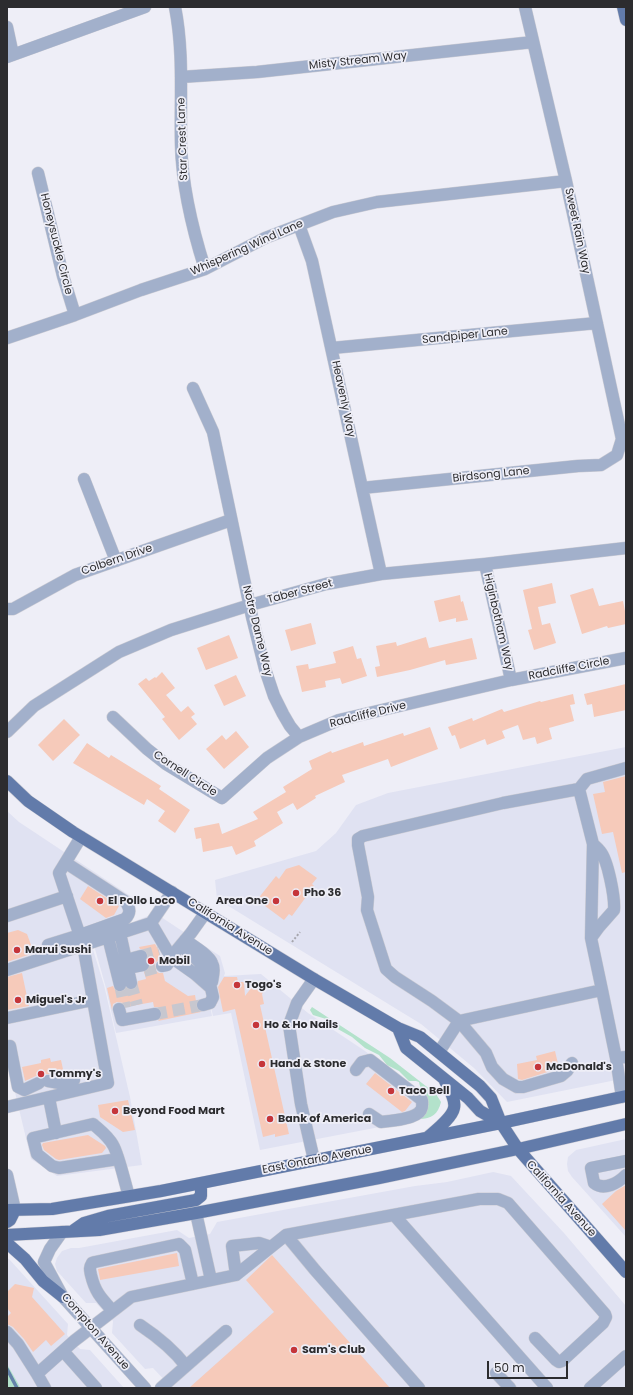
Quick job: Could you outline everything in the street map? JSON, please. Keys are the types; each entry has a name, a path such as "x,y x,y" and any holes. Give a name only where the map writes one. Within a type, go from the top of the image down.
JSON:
{"main road":[{"path":"623,7 626,20"},
{"name":"California Avenue","path":"7,781 28,801 81,837 314,979 398,1028 420,1037 439,1052 480,1086 490,1098 501,1123 518,1150 626,1272"},
{"name":"California Avenue","path":"398,1028 406,1048 468,1098 480,1111 501,1123"},
{"path":"426,1138 440,1127 450,1116 454,1108 451,1093 442,1077"},
{"name":"East Ontario Avenue","path":"11,1210 52,1209 201,1183 501,1123 624,1096"},
{"path":"7,1235 99,1230 196,1213 518,1150 626,1124"},
{"path":"66,1232 84,1223 108,1216 196,1200 201,1196 201,1183"},
{"path":"7,1222 10,1220 11,1210"},
{"path":"7,1244 25,1259 43,1281 63,1297"}],"street":[{"path":"7,27 10,56 145,7"},
{"name":"Star Crest Lane","path":"175,7 180,41 181,144 183,177 193,232 204,269"},
{"name":"Sweet Rain Way","path":"525,7 566,181 622,439 617,455"},
{"name":"Misty Stream Way","path":"181,77 258,72 533,42"},
{"name":"Honeysuckle Circle","path":"38,173 63,276 75,315"},
{"name":"Whispering Wind Lane","path":"7,338 204,269 265,238 333,212 377,202 566,181"},
{"name":"Heavenly Way","path":"299,225 312,261 381,574"},
{"name":"Sandpiper Lane","path":"332,348 597,323"},
{"name":"Notre Dame Way","path":"194,388 213,432 265,669 274,696 290,726 299,737"},
{"name":"Birdsong Lane","path":"362,488 578,466 601,465 617,455"},
{"path":"84,479 116,561"},
{"name":"Colbern Drive","path":"7,609 13,609 75,575 232,520"},
{"name":"Taber Street","path":"7,732 34,706 119,652 171,630 250,605 326,584 381,574 626,548"},
{"name":"Higinbotham Way","path":"485,564 511,680"},
{"name":"Radcliffe Circle","path":"511,680 626,658"},
{"name":"Radcliffe Drive","path":"222,798 267,758 299,737 339,720 511,680"},
{"name":"Cornell Circle","path":"113,716 166,764 222,798"},
{"path":"572,1063 567,1071 561,1076 523,1087 517,1087 513,1084 510,1074 499,1062 486,1053 459,1021 386,970 367,910 368,897 358,839 364,836 495,805 579,789 587,779 626,768"},
{"path":"579,789 593,844 591,938 602,990 621,1057 624,1096"},
{"path":"7,1107 108,1084 81,940 59,873 81,837"},
{"path":"591,938 614,910 615,902 601,852 593,844"},
{"path":"7,970 81,940 125,919 130,914 130,908 126,902 66,863"},
{"path":"48,945 111,936 151,923 172,892"},
{"path":"7,916 67,896"},
{"path":"170,953 206,912"},
{"path":"151,923 170,953 212,989"},
{"path":"111,936 123,978"},
{"path":"111,936 123,978"},
{"path":"170,953 196,947 212,963 213,997 210,1003 203,1005"},
{"path":"123,978 143,964"},
{"path":"314,979 297,1003 289,1025 302,1104 314,1160"},
{"path":"439,1052 459,1021 602,990"},
{"path":"7,1018 93,1000"},
{"path":"130,1012 155,1014"},
{"path":"10,1046 18,1087 24,1090 44,1082 59,1083 74,1080"},
{"path":"356,1070 362,1062 370,1060 422,1100 421,1110 414,1116 381,1122 369,1114"},
{"path":"49,1098 56,1133"},
{"path":"118,1159 59,1168 52,1166 37,1154 33,1138 93,1124 107,1136 114,1146 118,1159 129,1196"},
{"path":"626,1161 592,1168 594,1183 601,1186 620,1181 626,1175"},
{"path":"7,1175 11,1210"},
{"path":"37,1374 112,1310 131,1296 236,1274 286,1235 479,1199 498,1199 508,1203 606,1317 603,1323 562,1361 559,1362 535,1338"},
{"path":"196,1213 211,1280"},
{"path":"394,1215 546,1388"},
{"name":"Compton Avenue","path":"66,1232 50,1249 44,1262 63,1297 145,1388"},
{"path":"286,1235 418,1388"},
{"path":"236,1274 232,1246 259,1243 271,1247"},
{"path":"112,1310 94,1287 90,1266 95,1262 179,1244 185,1250 193,1284"},
{"path":"140,1325 175,1352 186,1366"},
{"path":"161,1388 226,1331"},
{"path":"7,1332 18,1344 45,1388"},
{"path":"63,1351 96,1388"},
{"path":"590,1388 626,1356"},
{"path":"496,1373 510,1388"}],"path":[{"path":"292,942 300,932"}],"shaded area":[{"path":"626,747 626,1078 507,1102 474,1068 421,1024 217,899 215,880 316,851 336,833 356,805 388,793"},
{"path":"7,811 19,822 135,899 136,910 132,921 89,937 104,985 130,1097 142,1165 57,1176 31,1159 7,1059"},
{"path":"152,911 220,956 225,973 224,976 261,974 308,1013 365,1051 424,1096 416,1120 260,1150 231,1013 213,1016 211,1007 218,1004 210,1006 212,1016 116,1033 106,988 92,938 148,916"},
{"path":"626,1139 626,1237 572,1177 568,1171 567,1164 568,1157 576,1150"},
{"path":"493,1172 511,1176 564,1233 626,1306 626,1388 172,1388 153,1368 145,1369 112,1333 113,1321 96,1303 86,1303 57,1271 55,1264 62,1251 71,1248 79,1248 177,1230 189,1238 210,1234 217,1222 415,1186 447,1182"},
{"path":"7,1258 68,1324 67,1335 80,1349 90,1350 124,1388 20,1388 7,1364"}],"green space":[{"path":"312,1007 390,1058 436,1094 441,1102 436,1113 431,1117 419,1119 426,1112 428,1103 419,1082 409,1081 399,1071 387,1065 379,1055 365,1048 352,1037 336,1028 326,1019 313,1015 310,1010"},
{"path":"7,1364 19,1385 20,1388 7,1388"}],"building":[{"path":"552,583 556,603 538,607 542,625 550,623 556,643 534,650 528,630 532,629 523,590"},
{"path":"593,588 599,606 623,601 626,624 608,628 607,626 582,634 570,595"},
{"path":"460,595 468,620 456,622 456,618 439,622 434,601"},
{"path":"311,623 316,644 291,651 285,630"},
{"path":"229,635 238,658 206,670 197,648"},
{"path":"426,637 429,648 472,638 477,659 446,665 445,660 410,670 377,677 375,667 380,666 376,646 396,642 397,646"},
{"path":"353,646 357,659 361,658 367,676 342,684 340,678 325,681 326,687 302,692 296,666 308,664 309,669 336,663 333,652"},
{"path":"162,672 175,688 166,695 181,712 188,706 195,714 191,717 197,724 179,740 162,719 165,717 138,684 146,678 149,681 155,677 156,678"},
{"path":"236,675 246,696 224,706 214,685"},
{"path":"626,684 626,710 594,717 592,704 587,705 584,694"},
{"path":"573,694 575,704 570,705 574,721 549,728 552,739 537,744 535,737 523,740 518,725 502,731 505,738 487,745 485,739 460,749 455,735 452,736 448,727 472,718 473,721 502,709 504,712 540,701"},
{"path":"64,719 80,735 53,761 38,745"},
{"path":"430,727 438,749 391,767 388,759 342,775 345,782 315,796 316,798 297,810 293,803 277,812 283,823 254,841 256,846 236,855 232,846 203,852 201,838 196,839 194,828 219,823 222,834 258,819 253,812 286,792 283,787 312,769 309,761 331,751 332,753 363,742 364,746 403,733 404,736"},
{"path":"236,731 249,747 224,769 206,749 222,735 226,740"},
{"path":"87,743 109,758 111,755 161,786 159,789 190,810 175,833 158,821 165,811 147,799 144,805 73,763"},
{"path":"626,776 626,872 622,873 613,832 602,834 593,794 605,792 603,782"},
{"path":"299,865 317,878 312,884 314,886 292,916 289,914 284,920 257,900 276,876 279,879 286,869"},
{"name":"El Pollo Loco","path":"88,886 119,906 114,915 106,918 80,899"},
{"path":"18,930 27,934 34,953 7,962 7,933"},
{"path":"155,944 159,951 160,959 155,963 156,971 163,973 165,981 188,996 195,995 196,1001 197,1000 196,1007 201,1012 158,1021 162,1017 162,1012 158,1007 154,1007 153,1002 126,1007 124,1003 117,1002 113,1004 112,1010 107,988 113,986 118,992 122,992 126,989 132,990 136,988 138,981 146,979 144,972 150,967 150,963 146,950 140,949 139,947"},
{"name":"Miguel's Jr","path":"22,973 29,1006 7,1010 7,977"},
{"path":"224,977 237,977 238,982 244,982 245,996 255,983 264,991 262,994 264,1004 260,1005 289,1134 275,1137 275,1134 263,1137 235,1009 223,1012 218,987"},
{"name":"McDonald's","path":"555,1051 559,1068 522,1080 518,1079 517,1064 537,1060 536,1056"},
{"name":"Tommy's","path":"50,1058 51,1062 61,1060 64,1074 46,1074 36,1076 25,1081 22,1067 41,1063 41,1060"},
{"name":"Taco Bell","path":"375,1073 412,1102 405,1111 402,1112 366,1084"},
{"name":"Beyond Food Mart","path":"128,1100 135,1130 123,1132 100,1117 98,1105"},
{"path":"88,1135 105,1146 106,1148 102,1153 59,1160 44,1150 42,1145 43,1143"},
{"path":"626,1185 626,1231 602,1204 616,1191"},
{"path":"177,1253 179,1266 100,1280 98,1269"},
{"name":"Sam's Club","path":"272,1255 390,1388 189,1388 274,1312 246,1280"},
{"path":"15,1284 34,1288 32,1297 65,1334 51,1346 46,1340 33,1352 13,1327 7,1324 7,1317 11,1313 7,1308 7,1292"}],"waterway":[{"path":"7,1369 17,1388"}],"tunnel":[{"path":"141,956 159,951"},
{"path":"144,971 162,966"},
{"path":"131,983 137,1005"},
{"path":"120,985 125,1008"},
{"path":"155,1014 203,1005"}],"place":[{"name":"Pho 36","path":"296,893"},
{"name":"El Pollo Loco","path":"100,901"},
{"name":"Area One","path":"276,901"},
{"name":"Marui Sushi","path":"17,950"},
{"name":"Mobil","path":"151,961"},
{"name":"Togo's","path":"237,985"},
{"name":"Miguel's Jr","path":"18,1000"},
{"name":"Ho & Ho Nails","path":"256,1025"},
{"name":"Hand & Stone","path":"262,1064"},
{"name":"McDonald's","path":"538,1067"},
{"name":"Tommy's","path":"41,1074"},
{"name":"Taco Bell","path":"391,1091"},
{"name":"Beyond Food Mart","path":"115,1111"},
{"name":"Bank of America","path":"270,1119"},
{"name":"Sam's Club","path":"294,1350"}]}
